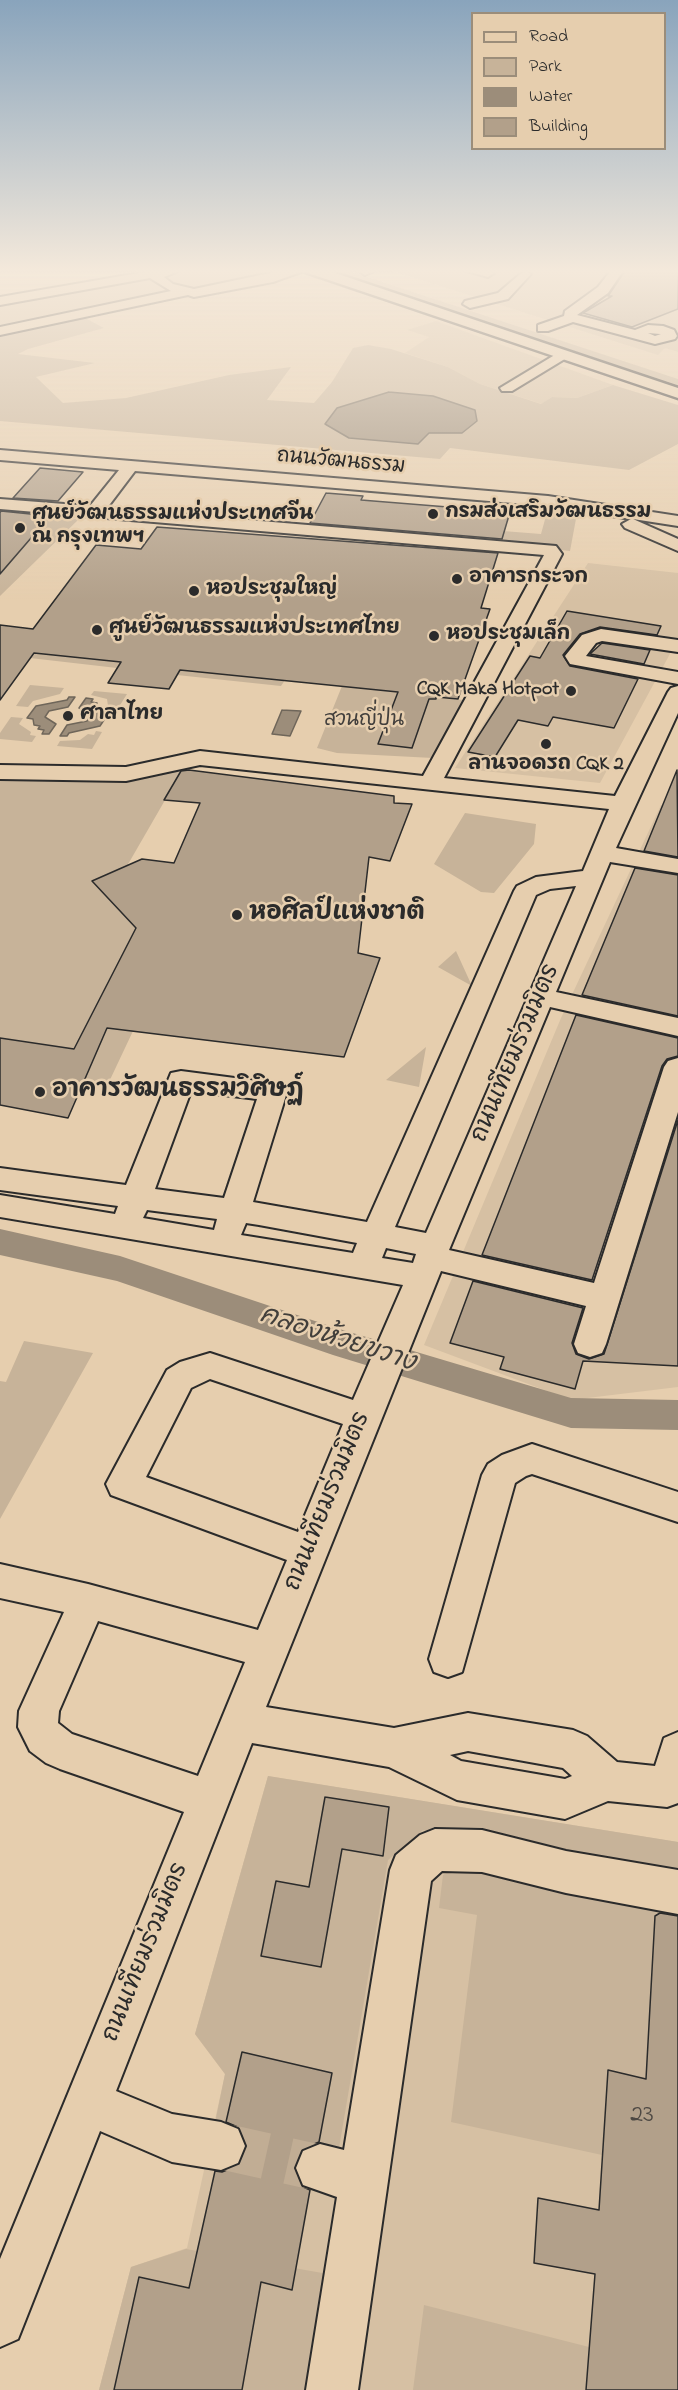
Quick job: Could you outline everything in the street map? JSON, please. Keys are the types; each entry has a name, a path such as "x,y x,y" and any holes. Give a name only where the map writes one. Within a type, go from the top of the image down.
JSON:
{"main road":[{"path":"638,380 678,393"}],"street":[{"path":"507,388 521,380"},
{"name":"ถนนวัฒนธรรม","path":"0,455 590,506 678,521"},
{"path":"95,512 131,466"},
{"path":"283,527 307,481"},
{"path":"303,529 326,483"},
{"path":"0,504 541,549 553,554 431,782"},
{"path":"590,506 678,546"},
{"path":"678,646 601,635 589,639 574,656 578,660 678,678"},
{"name":"ถนนเทียมร่วมมิตร","path":"0,2321 369,1400 623,804 678,692"},
{"path":"0,772 126,774 200,758 623,804"},
{"path":"363,1266 526,891 544,882 597,865 678,866"},
{"path":"541,997 678,1027"},
{"path":"590,1344 678,1067"},
{"path":"126,1226 181,1080 273,1092 224,1242"},
{"path":"0,1179 235,1211 376,1235 429,1260 605,1298"},
{"path":"0,1206 363,1266 429,1260"},
{"path":"308,1552 124,1484 179,1378 192,1371 210,1366 369,1400"},
{"path":"448,1659 500,1475 514,1465 532,1459 678,1508"},
{"path":"0,1581 88,1601 269,1651"},
{"path":"88,1601 39,1711 38,1727 44,1737 60,1749 208,1800"},
{"path":"240,1722 394,1748 468,1732 573,1750 608,1781 667,1787 673,1777 678,1752"},
{"path":"332,2390 342,2174 411,1870 435,1850 483,1851 566,1872 678,1892"},
{"path":"87,2102 172,2138 221,2146"}],"shaded area":[{"path":"472,380 598,380 613,385 577,398 552,397 542,404"},
{"path":"588,563 678,573 678,639 600,783 455,768"},
{"path":"661,805 678,808 678,1387 571,1400 424,1345 561,1018"},
{"path":"268,1776 678,1842 678,2390 99,2390 131,2267 187,2248 225,2074 195,2034"}],"green space":[{"path":"0,380 39,380 63,403 126,398 209,380 282,380 267,400 314,403 334,380 472,380 541,404 552,397 577,398 613,385 678,405 678,444 629,470 450,448 440,459 0,421"},
{"path":"661,380 678,380 678,385"},
{"path":"547,512 576,519 570,551 468,540 472,524 503,531 541,534"},
{"path":"36,515 79,519 0,596 0,537"},
{"path":"36,653 121,661 117,668 30,658"},
{"path":"180,670 285,680 281,686 177,675"},
{"path":"30,685 64,688 60,694 33,701 28,707 16,706"},
{"name":"สวนญี่ปุ่น","path":"342,686 397,692 397,695 464,700 433,758 337,753 317,748"},
{"path":"94,691 127,694 117,710 112,710 113,706 108,706 107,699 91,695"},
{"path":"11,717 23,718 19,724 31,732 30,735 36,736 32,742 0,739 0,733"},
{"path":"96,731 102,732 92,749 57,746 60,741 80,740 88,734 94,735"},
{"path":"183,769 127,866 92,881 127,918 140,920 86,1025 133,1031 108,1084 85,1079 88,1071 46,1045 0,1038 0,777 156,774"},
{"path":"465,813 536,824 534,844 494,893 481,892 434,864"},
{"path":"456,951 472,986 438,967"},
{"path":"426,1047 419,1087 386,1080"},
{"path":"24,1341 93,1353 0,1519 0,1381 6,1382"},
{"path":"268,1776 678,1842 678,1878 423,1830 388,1860 339,2148 215,2123 225,2074 195,2034"},
{"path":"460,1866 673,1905 655,1917 646,2079 608,2070 602,2155 451,2122 477,1915 439,1908 443,1875"},
{"path":"186,2249 328,2274 310,2390 99,2390 131,2267"},
{"path":"424,2305 589,2347 586,2390 413,2390"}],"water":[{"path":"389,392 433,396 475,410 477,421 462,433 429,433 418,444 349,438 325,424 337,408"},
{"path":"69,697 75,697 68,707 49,711 45,717 56,724 49,734 42,734 44,730 34,725 33,719 27,718 36,706 67,700"},
{"path":"86,698 93,699 91,702 97,703 95,706 101,707 103,713 108,714 100,726 60,736 67,725 87,721 90,714 79,708"},
{"path":"282,710 301,711 290,736 272,734"}],"building":[{"path":"40,468 83,472 58,501 13,498"},
{"name":"กรมส่งเสริมวัฒนธรรม","path":"326,493 363,496 361,500 510,512 502,539 310,523"},
{"name":"ศูนย์วัฒนธรรมแห่งประเทศจีน ณ กรุงเทพฯ","path":"1,511 50,516 0,574 0,513"},
{"path":"157,527 498,553 481,608 490,609 458,699 436,697 436,699 429,699 412,748 378,744 398,692 180,670 169,689 108,683 121,662 34,653 0,700 0,625 33,629 96,545 141,549"},
{"name":"CQK Maka Hotpot","path":"567,611 661,626 657,635 600,627 580,634 563,655 570,666 638,679 614,728 553,717 548,726 518,720 495,757 468,752 530,656 540,658"},
{"path":"602,643 650,650 644,664 590,654"},
{"name":"หอศิลป์แห่งชาติ","path":"189,770 394,796 394,803 412,804 390,861 369,857 358,953 380,958 344,1057 107,1028 68,1118 0,1105 0,1038 74,1049 136,928 92,881 142,859 174,863 200,803 164,800 181,771"},
{"path":"677,770 678,857 644,851"},
{"path":"635,868 678,875 678,1016 582,995"},
{"path":"576,1015 678,1038 678,1056 667,1059 662,1066 592,1280 482,1255"},
{"path":"678,1120 678,1366 583,1361 575,1389 500,1369 504,1357 450,1343 473,1281 583,1308 572,1343 576,1354 589,1359 604,1354"},
{"path":"325,1797 389,1807 383,1856 342,1849 321,1967 261,1956 276,1881 309,1887"},
{"path":"660,1913 678,1916 678,2390 586,2390 595,2274 534,2263 538,2198 599,2210 608,2070 646,2079 655,1916"},
{"path":"242,2052 332,2073 319,2142 302,2149 294,2167 301,2186 310,2190 292,2290 261,2282 242,2390 114,2390 139,2277 189,2288 215,2171 222,2172 239,2165 247,2147 240,2128 226,2122"}],"waterway":[{"name":"คลองห้วยขวาง","path":"0,1242 120,1269 333,1341 571,1413 678,1415"}],"tunnel":[{"path":"221,2146 320,2168"}],"place":[{"name":"กรมส่งเสริมวัฒนธรรม","path":"433,514"},
{"name":"ศูนย์วัฒนธรรมแห่งประเทศจีน ณ กรุงเทพฯ","path":"20,528"},
{"name":"อาคารกระจก","path":"457,579"},
{"name":"หอประชุมใหญ่","path":"194,591"},
{"name":"ศูนย์วัฒนธรรมแห่งประเทศไทย","path":"97,630"},
{"name":"หอประชุมเล็ก","path":"434,636"},
{"name":"CQK Maka Hotpot","path":"571,691"},
{"name":"ศาลาไทย","path":"68,716"},
{"name":"ลานจอดรถ CQK 2","path":"546,744"},
{"name":"หอศิลป์แห่งชาติ","path":"237,915"},
{"name":"อาคารวัฒนธรรมวิศิษฏ์","path":"40,1092"}]}
